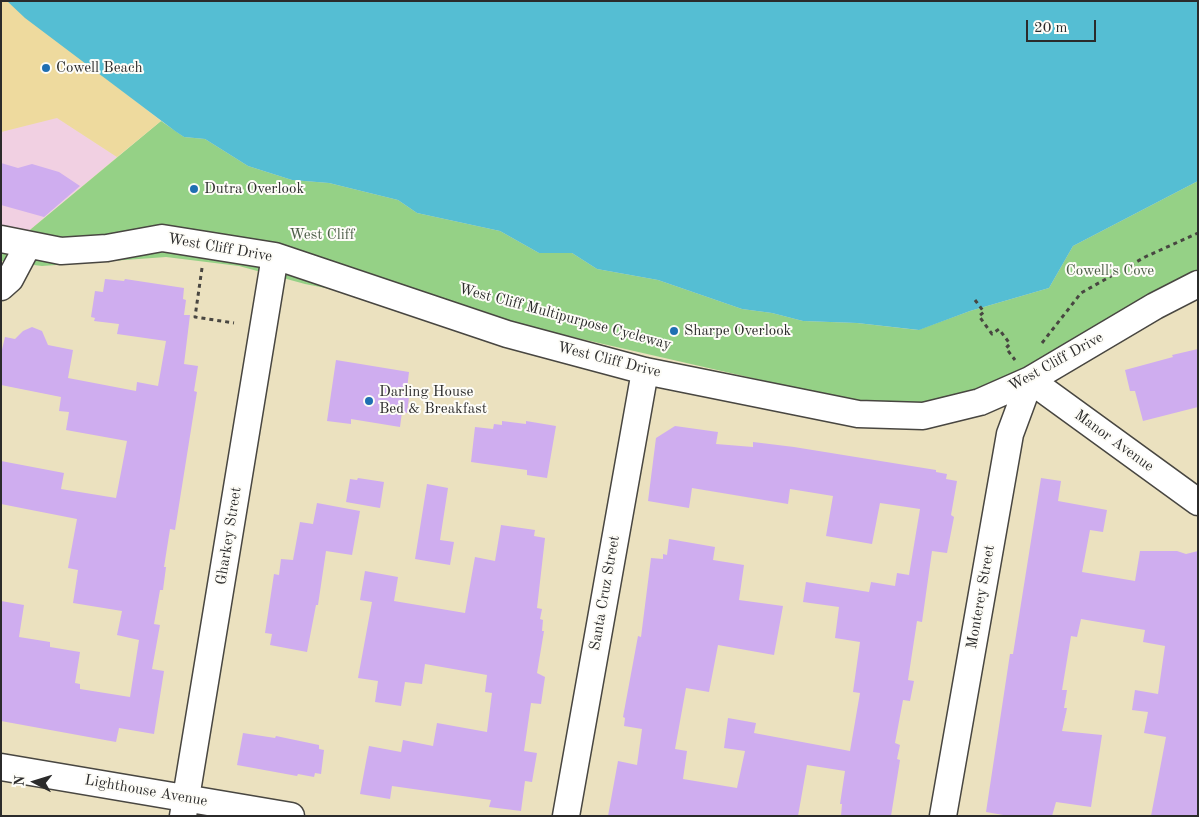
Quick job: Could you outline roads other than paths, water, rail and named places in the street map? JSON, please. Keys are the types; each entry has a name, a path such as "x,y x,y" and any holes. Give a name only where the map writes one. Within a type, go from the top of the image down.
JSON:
{"street":[{"name":"West Cliff Drive","path":"1,240 61,251 107,248 162,238 275,256 507,334 645,371 858,414 923,416 980,402 1030,380 1155,306 1198,284"},
{"path":"1,287 10,279 28,245"},
{"name":"Gharkey Street","path":"184,807 275,256"},
{"name":"Santa Cruz Street","path":"566,816 645,371"},
{"name":"Manor Avenue","path":"1030,380 1198,502"},
{"name":"Monterey Street","path":"943,816 1010,434 1030,380"},
{"name":"Lighthouse Avenue","path":"1,767 184,807 291,816"}],"water":[{"path":"7,1 1198,1 1198,181 1073,246 1049,288 970,311 919,330 857,323 803,321 772,313 742,309 658,280 597,269 572,253 539,253 500,231 417,213 398,200 329,183 292,180 248,166 205,139 184,137 175,131 25,18"}],"place":[{"name":"Cowell Beach","path":"46,68"},
{"name":"Dutra Overlook","path":"194,189"},
{"name":"Sharpe Overlook","path":"674,331"},
{"name":"Darling House Bed & Breakfast","path":"369,401"}],"park label":[{"name":"West Cliff","path":"322,235"},
{"name":"Cowell's Cove","path":"1110,271"}]}
